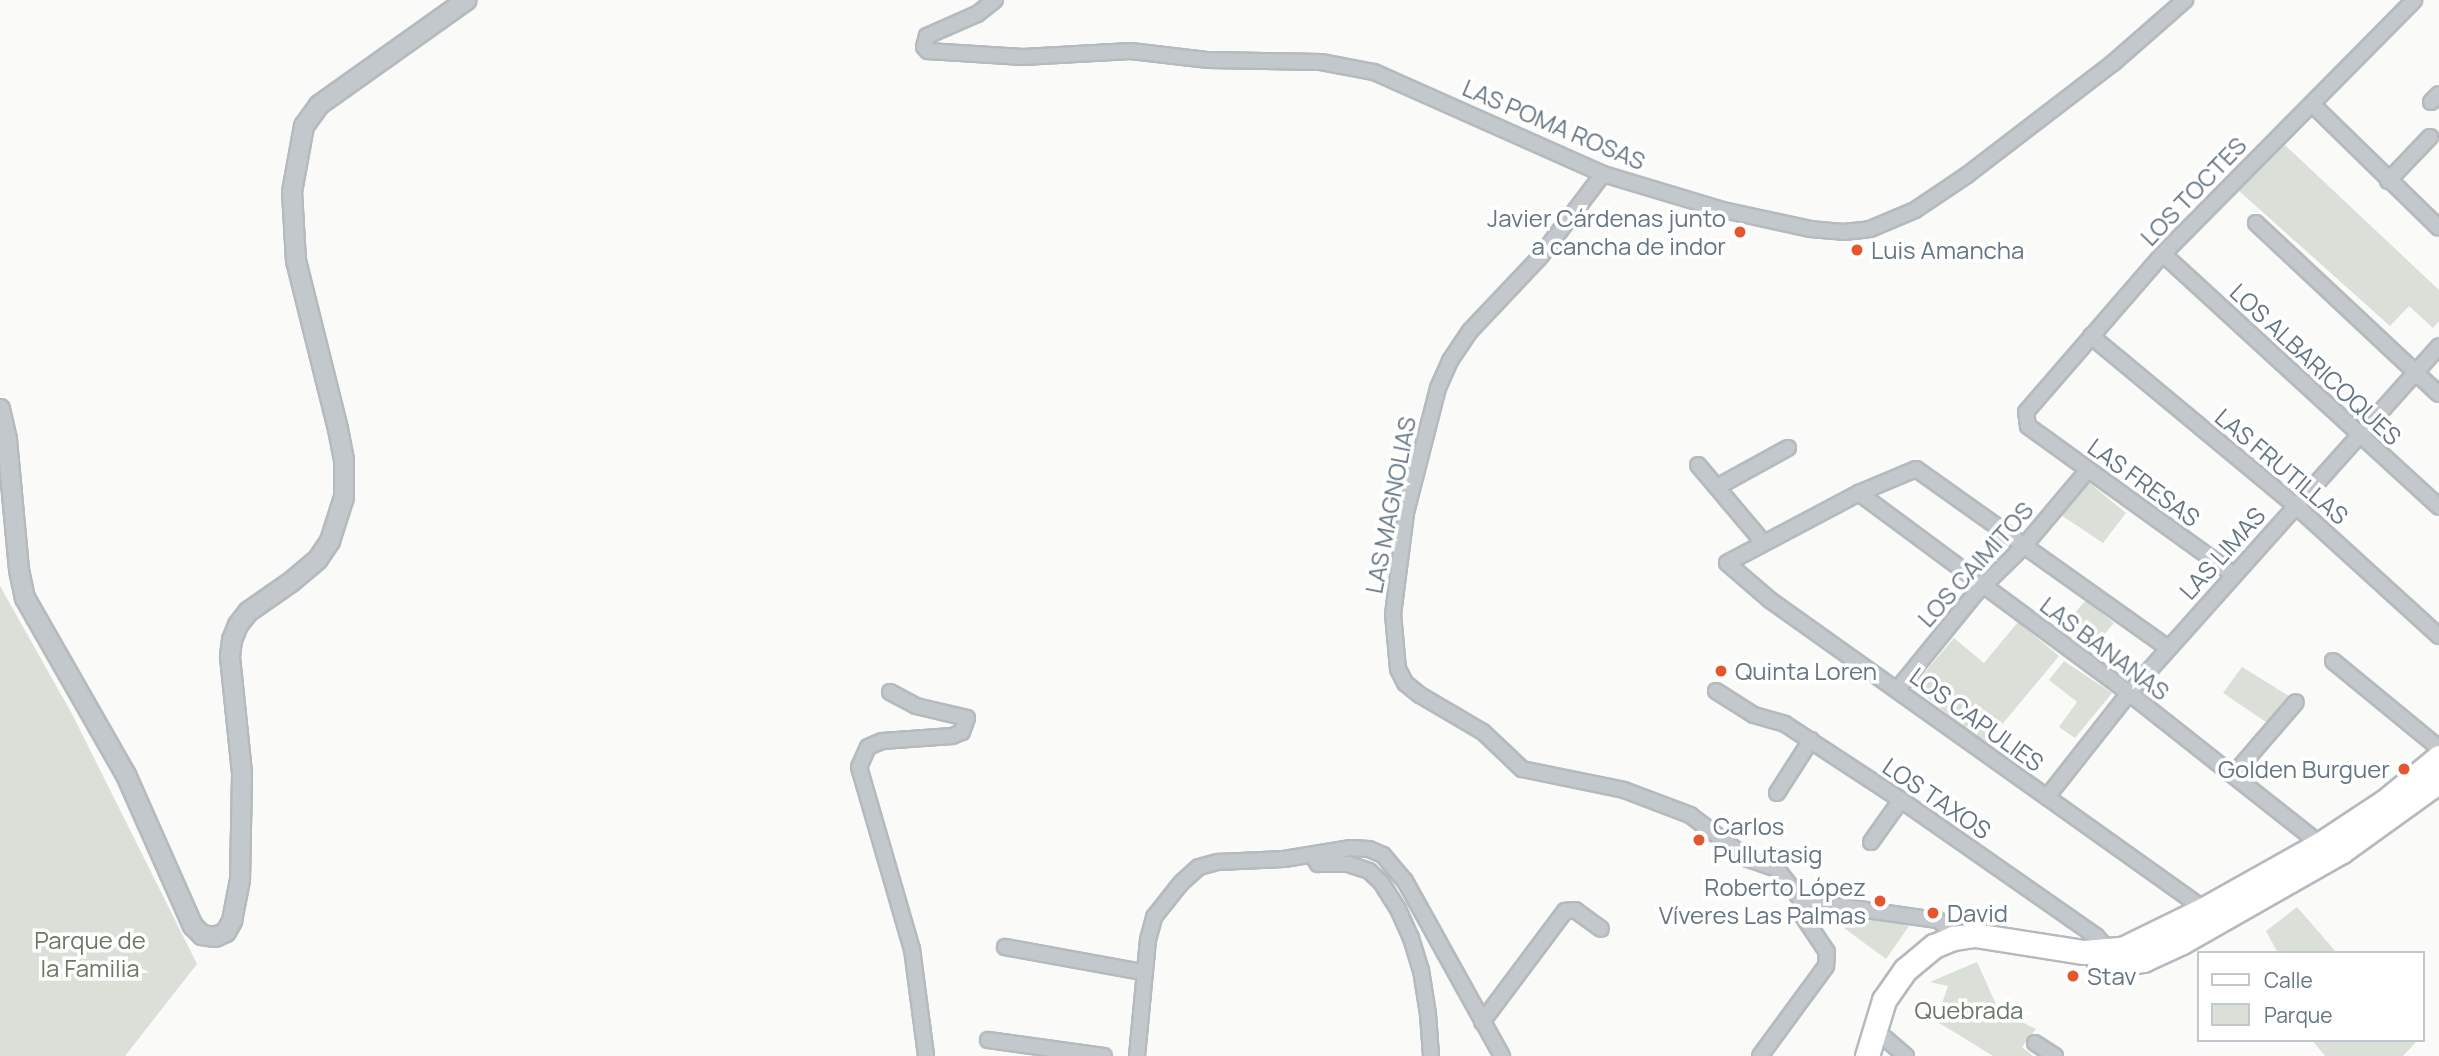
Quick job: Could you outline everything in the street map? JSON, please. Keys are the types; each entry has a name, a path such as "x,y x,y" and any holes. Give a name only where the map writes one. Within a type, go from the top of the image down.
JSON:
{"main road":[{"path":"2111,958 2320,844 2384,802 2439,757"},
{"path":"1867,1056 1884,1000 1909,974 1954,943 1985,936 2111,958 2143,960 2182,942 2342,851 2439,781"},
{"path":"1883,1047 1909,974"}],"street":[{"path":"0,409 7,440 19,570 25,598 126,775 193,926 202,935 215,937 226,932 232,921 240,880 242,773 230,656 232,640 238,625 248,612 318,559 330,541 344,497 344,460 338,429 295,252 292,192 304,126 319,105 467,0"},
{"name":"LAS POMA ROSAS","path":"995,0 977,14 928,36 924,47 928,51 1023,58 1131,51 1208,60 1321,62 1374,72 1603,174 1723,210 1810,229 1843,233 1870,229 1915,210 1967,175 2113,63 2185,0"},
{"name":"LOS TOCTES","path":"2028,426 2026,412 2163,254 2414,0"},
{"path":"2312,104 2439,228"},
{"path":"2388,181 2430,137"},
{"name":"LAS MAGNOLIAS","path":"1603,174 1540,257 1470,331 1450,361 1438,388 1406,513 1393,614 1398,669 1405,683 1420,695 1483,732 1522,769 1607,786 1678,809 1754,862 1777,869 1802,901 1801,915 1827,952 1826,966 1760,1056"},
{"path":"2256,223 2439,394"},
{"name":"LOS ALBARICOQUES","path":"2163,254 2439,507"},
{"name":"LAS FRUTILLAS","path":"2091,336 2296,506 2439,636"},
{"name":"LAS LIMAS","path":"2047,797 2129,693 2233,574 2416,371 2436,355"},
{"name":"LAS FRESAS","path":"2028,426 2233,574"},
{"path":"1717,487 1788,448"},
{"path":"1698,465 1763,542 1916,469 2168,648"},
{"name":"LOS CAIMITOS","path":"1897,690 1984,585 2024,546 2088,470"},
{"name":"LAS BANANAS","path":"1859,494 2129,693 2320,844"},
{"name":"LOS CAPULIES","path":"1763,542 1727,563 1770,600 2204,909"},
{"path":"2333,661 2439,748"},
{"name":"LOS TAXOS","path":"1716,691 1754,715 1785,724 1901,800 2096,936 2111,958"},
{"path":"890,692 916,706 967,719 962,732 952,736 882,741 868,747 859,768 912,948 926,1056"},
{"path":"2233,775 2296,702"},
{"path":"1777,793 1811,740"},
{"path":"1871,842 1901,800"},
{"path":"1137,1056 1143,972 1154,917 1181,883 1199,867 1219,862 1312,855 1351,848 1369,849 1383,855 1405,881 1425,912 1502,1056"},
{"path":"1312,855 1318,864 1348,864 1369,872 1381,883 1398,909 1411,938 1420,970 1429,1014 1431,1056"},
{"path":"1802,901 1938,920 1945,924 1954,943"},
{"path":"1482,1022 1565,911 1575,910 1601,929"},
{"path":"1005,947 1143,972"},
{"path":"988,1040 1104,1056"},
{"path":"2035,1043 2055,1056"},
{"path":"1883,1047 1906,1056"}],"green space":[{"path":"2285,145 2439,290 2439,321 2433,328 2409,306 2390,326 2238,190"},
{"path":"2087,481 2126,513 2103,543 2061,515"},
{"name":"Parque de la Familia","path":"0,586 72,714 197,964 125,1056 0,1056"},
{"path":"2086,600 2114,623 2091,650 2063,627"},
{"path":"2018,622 2059,656 1985,745 1913,686 1954,638 1984,663"},
{"path":"2064,661 2112,693 2075,738 2059,727 2077,702 2049,680"},
{"path":"2242,667 2292,698 2266,722 2223,693"},
{"path":"2297,907 2335,951 2277,951 2266,931"},
{"path":"1845,911 1896,919 1909,926 1886,959 1836,922"},
{"name":"Quebrada","path":"1977,962 1999,1011 2036,1029 2022,1047 2033,1056 1993,1056 1936,1021 1948,986 1930,982"},
{"path":"2314,1042 2416,1042 2403,1056 2325,1056"}],"place":[{"name":"Javier Cárdenas junto a cancha de indor","path":"1740,232"},
{"name":"Luis Amancha","path":"1857,250"},
{"name":"Quinta Loren","path":"1721,671"},
{"name":"Golden Burguer","path":"2404,769"},
{"name":"Carlos Pullutasig","path":"1699,840"},
{"name":"Roberto López Víveres Las Palmas","path":"1880,901"},
{"name":"David","path":"1933,913"},
{"name":"Stav","path":"2073,976"}]}
